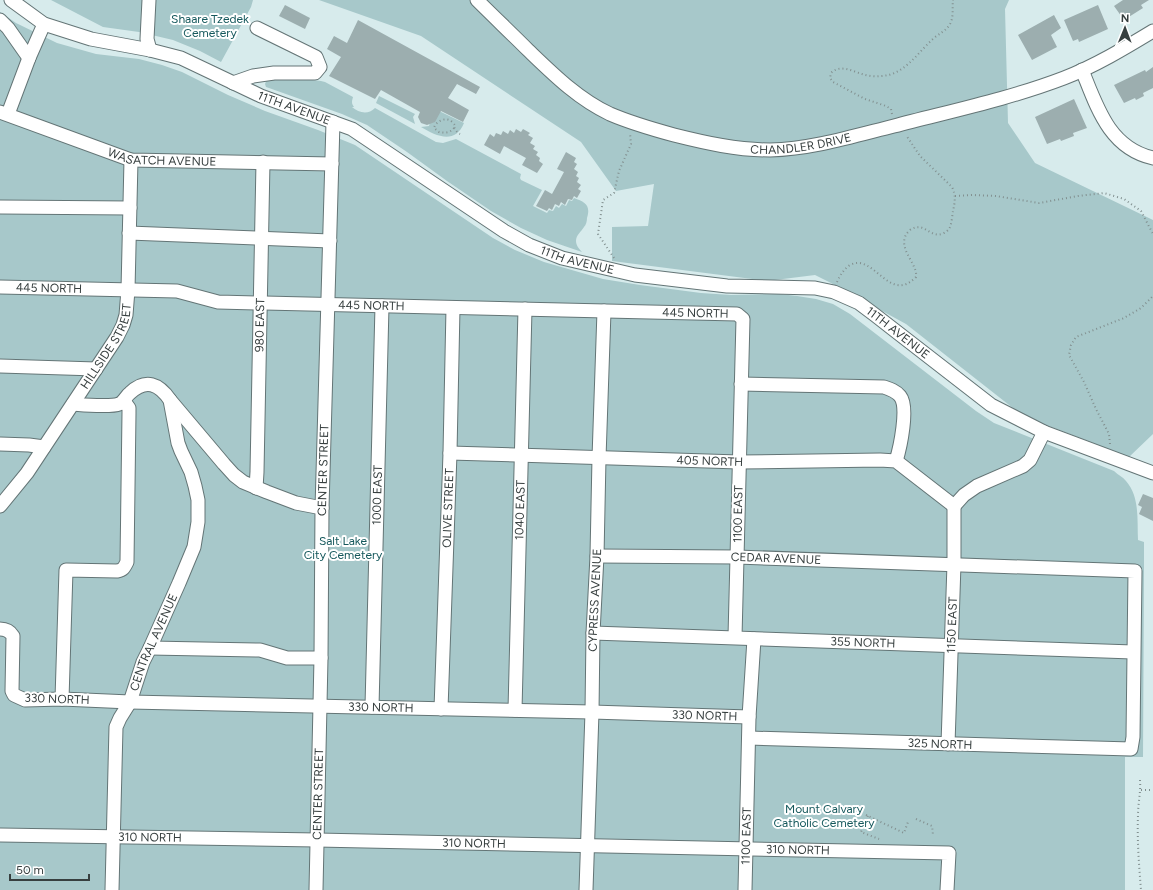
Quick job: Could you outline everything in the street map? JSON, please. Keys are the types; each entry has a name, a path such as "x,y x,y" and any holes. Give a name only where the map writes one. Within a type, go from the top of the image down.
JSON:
{"street":[{"name":"11TH AVENUE","path":"11,0 44,24 91,39 150,50 180,58 260,96 352,129 504,231 529,245 562,258 622,272 663,279 727,286 815,288 834,292 858,304 875,315 991,405 1044,432 1153,473"},
{"name":"CHANDLER DRIVE","path":"477,0 570,89 609,114 647,128 708,144 730,148 748,149 786,149 828,142 987,102 1064,78 1099,62 1153,31"},
{"path":"150,50 148,39 151,2"},
{"path":"0,20 8,28 29,58"},
{"path":"4,113 44,24"},
{"path":"233,83 253,76 274,73 315,73 320,67 316,57 257,28"},
{"path":"1082,70 1110,131 1128,147 1153,158"},
{"name":"WASATCH AVENUE","path":"4,113 131,160 332,164"},
{"name":"CENTER STREET","path":"316,890 321,658 322,508 329,305 333,122"},
{"name":"HILLSIDE STREET","path":"0,506 27,473 117,337 123,325 126,315 128,290 131,160"},
{"name":"980 EAST","path":"256,488 263,162"},
{"path":"0,207 130,208"},
{"path":"130,233 330,241"},
{"name":"445 NORTH","path":"0,287 177,291 218,302 737,314 743,319"},
{"name":"1000 EAST","path":"372,707 382,306"},
{"name":"OLIVE STREET","path":"441,709 450,453 453,308"},
{"name":"1040 EAST","path":"515,710 525,309"},
{"name":"CYPRESS AVENUE","path":"586,890 593,633 598,556 599,458 604,311"},
{"name":"1100 EAST","path":"735,637 743,319"},
{"path":"0,366 96,369"},
{"path":"73,404 119,404 124,401 135,389 153,384 164,392 234,475 243,482 296,503 322,508"},
{"path":"741,384 884,387 892,389 901,397 905,405 900,450 896,461 954,506 964,496 978,486 1023,466 1030,460 1044,432"},
{"name":"CENTRAL AVENUE","path":"112,890 116,727 130,702 143,662 180,583 194,547 198,522 198,500 195,486 191,472 178,443 170,400"},
{"path":"62,699 66,570 117,571 122,570 126,562 129,413 124,401"},
{"path":"0,444 44,447"},
{"name":"405 NORTH","path":"450,453 739,462 896,461"},
{"name":"1150 EAST","path":"948,744 954,564 954,506"},
{"name":"CEDAR AVENUE","path":"598,556 737,557 1134,570 1133,652"},
{"name":"330 NORTH","path":"5,630 13,636 12,691 14,695 25,700 62,699 130,702 515,710 749,717"},
{"name":"355 NORTH","path":"593,633 1133,652"},
{"name":"1100 EAST","path":"745,890 749,717 754,639"},
{"path":"150,648 260,650 287,658 321,658"},
{"name":"325 NORTH","path":"749,738 1131,749 1133,737 1133,652"},
{"name":"310 NORTH","path":"0,835 948,853 947,890"}],"path":[{"path":"892,114 891,109 886,106 865,99 832,82 830,78 831,73 836,69 843,68 867,75 880,76 891,75 902,69 933,38 948,28 952,20 953,0"},
{"path":"454,128 451,132 444,133 439,132 434,128 437,122 447,120 454,124 454,128 460,134"},
{"path":"622,272 598,234 603,200 614,193 619,171 631,144 630,122"},
{"path":"834,292 843,272 849,266 856,264 861,264 872,268 892,284 898,286 911,282 916,277 917,273 907,253 904,241 909,231 918,227 925,228 936,234 943,233 948,230 950,226 955,196 954,191 952,187 920,156 905,134"},
{"path":"955,196 996,196 1039,203 1104,193 1124,199 1140,211 1153,234"},
{"path":"1111,457 1109,434 1069,355 1071,345 1076,337 1124,318 1141,308 1153,296"},
{"path":"1140,780 1141,790 1138,813 1140,890"},
{"path":"1141,790 1153,790"},
{"path":"884,852 884,841 861,832 867,816 904,833 908,822"},
{"path":"916,819 932,826 933,835"}],"green space":[{"name":"Shaare Tzedek Cemetery","path":"51,0 253,0 251,7 221,62 200,51 173,40 139,32 103,27"},
{"path":"319,0 1009,0 1005,9 1008,123 1035,163 1153,220 1153,434 1129,457 1023,416 906,324 815,275 767,281 612,261 612,227 648,226 654,184 616,191 581,142 421,36"},
{"name":"Salt Lake City Cemetery","path":"0,12 16,23 57,43 96,54 139,59 162,65 182,72 228,95 265,111 355,145 493,238 515,250 544,262 603,279 640,285 701,293 731,295 780,294 816,299 833,304 850,314 976,411 994,423 1114,471 1122,477 1134,494 1137,509 1138,540 1144,542 1143,757 1125,757 1125,890 0,890"},
{"path":"267,79 304,79 325,82 353,97 352,103 354,107 352,107 358,111 369,112 375,108 436,142 443,143 456,139 521,174 521,180 542,190 533,206 547,213 549,210 553,211 556,206 559,208 562,204 566,206 569,200 572,201 574,198 581,201 588,207 586,224 576,239 577,245 582,252 547,240 521,228 491,211 367,125 342,114 266,87 265,84"},
{"path":"379,96 415,114 413,117 415,124 376,103"},
{"path":"439,111 464,123 456,134 445,137 421,127 429,126 430,122"}],"building":[{"path":"1123,0 1149,0 1141,5 1143,8 1124,20 1114,6"},
{"path":"285,5 310,18 305,29 279,16"},
{"path":"1098,5 1108,29 1079,42 1078,39 1073,41 1064,20"},
{"path":"1054,15 1061,28 1051,35 1057,47 1032,60 1018,35"},
{"path":"358,20 480,87 476,94 457,84 448,98 469,110 463,122 441,111 435,122 427,125 421,123 418,117 420,112 381,90 375,99 329,76 341,57 327,49 334,36 347,43"},
{"path":"1153,67 1153,88 1143,93 1144,96 1124,103 1114,85 1145,70 1146,72"},
{"path":"1074,99 1087,128 1073,133 1074,136 1047,144 1035,117"},
{"path":"516,129 521,132 523,129 530,133 528,135 533,138 530,143 535,146 533,149 538,152 536,155 540,158 539,161 543,164 537,173 522,165 526,158 504,146 500,154 484,145 490,134 494,137 496,133 501,135 503,131 508,134 510,130 514,133"},
{"path":"566,152 576,158 574,162 577,164 574,169 578,172 576,176 579,178 577,182 581,185 578,189 581,191 577,198 574,196 572,200 568,199 565,205 561,202 559,206 555,204 552,210 549,208 547,211 536,206 545,190 552,194 564,172 557,169"},
{"path":"1143,494 1153,498 1153,521 1139,514 1142,507 1138,505"}],"park label":[{"name":"Mount Calvary Catholic Cemetery","path":"824,816"}]}
